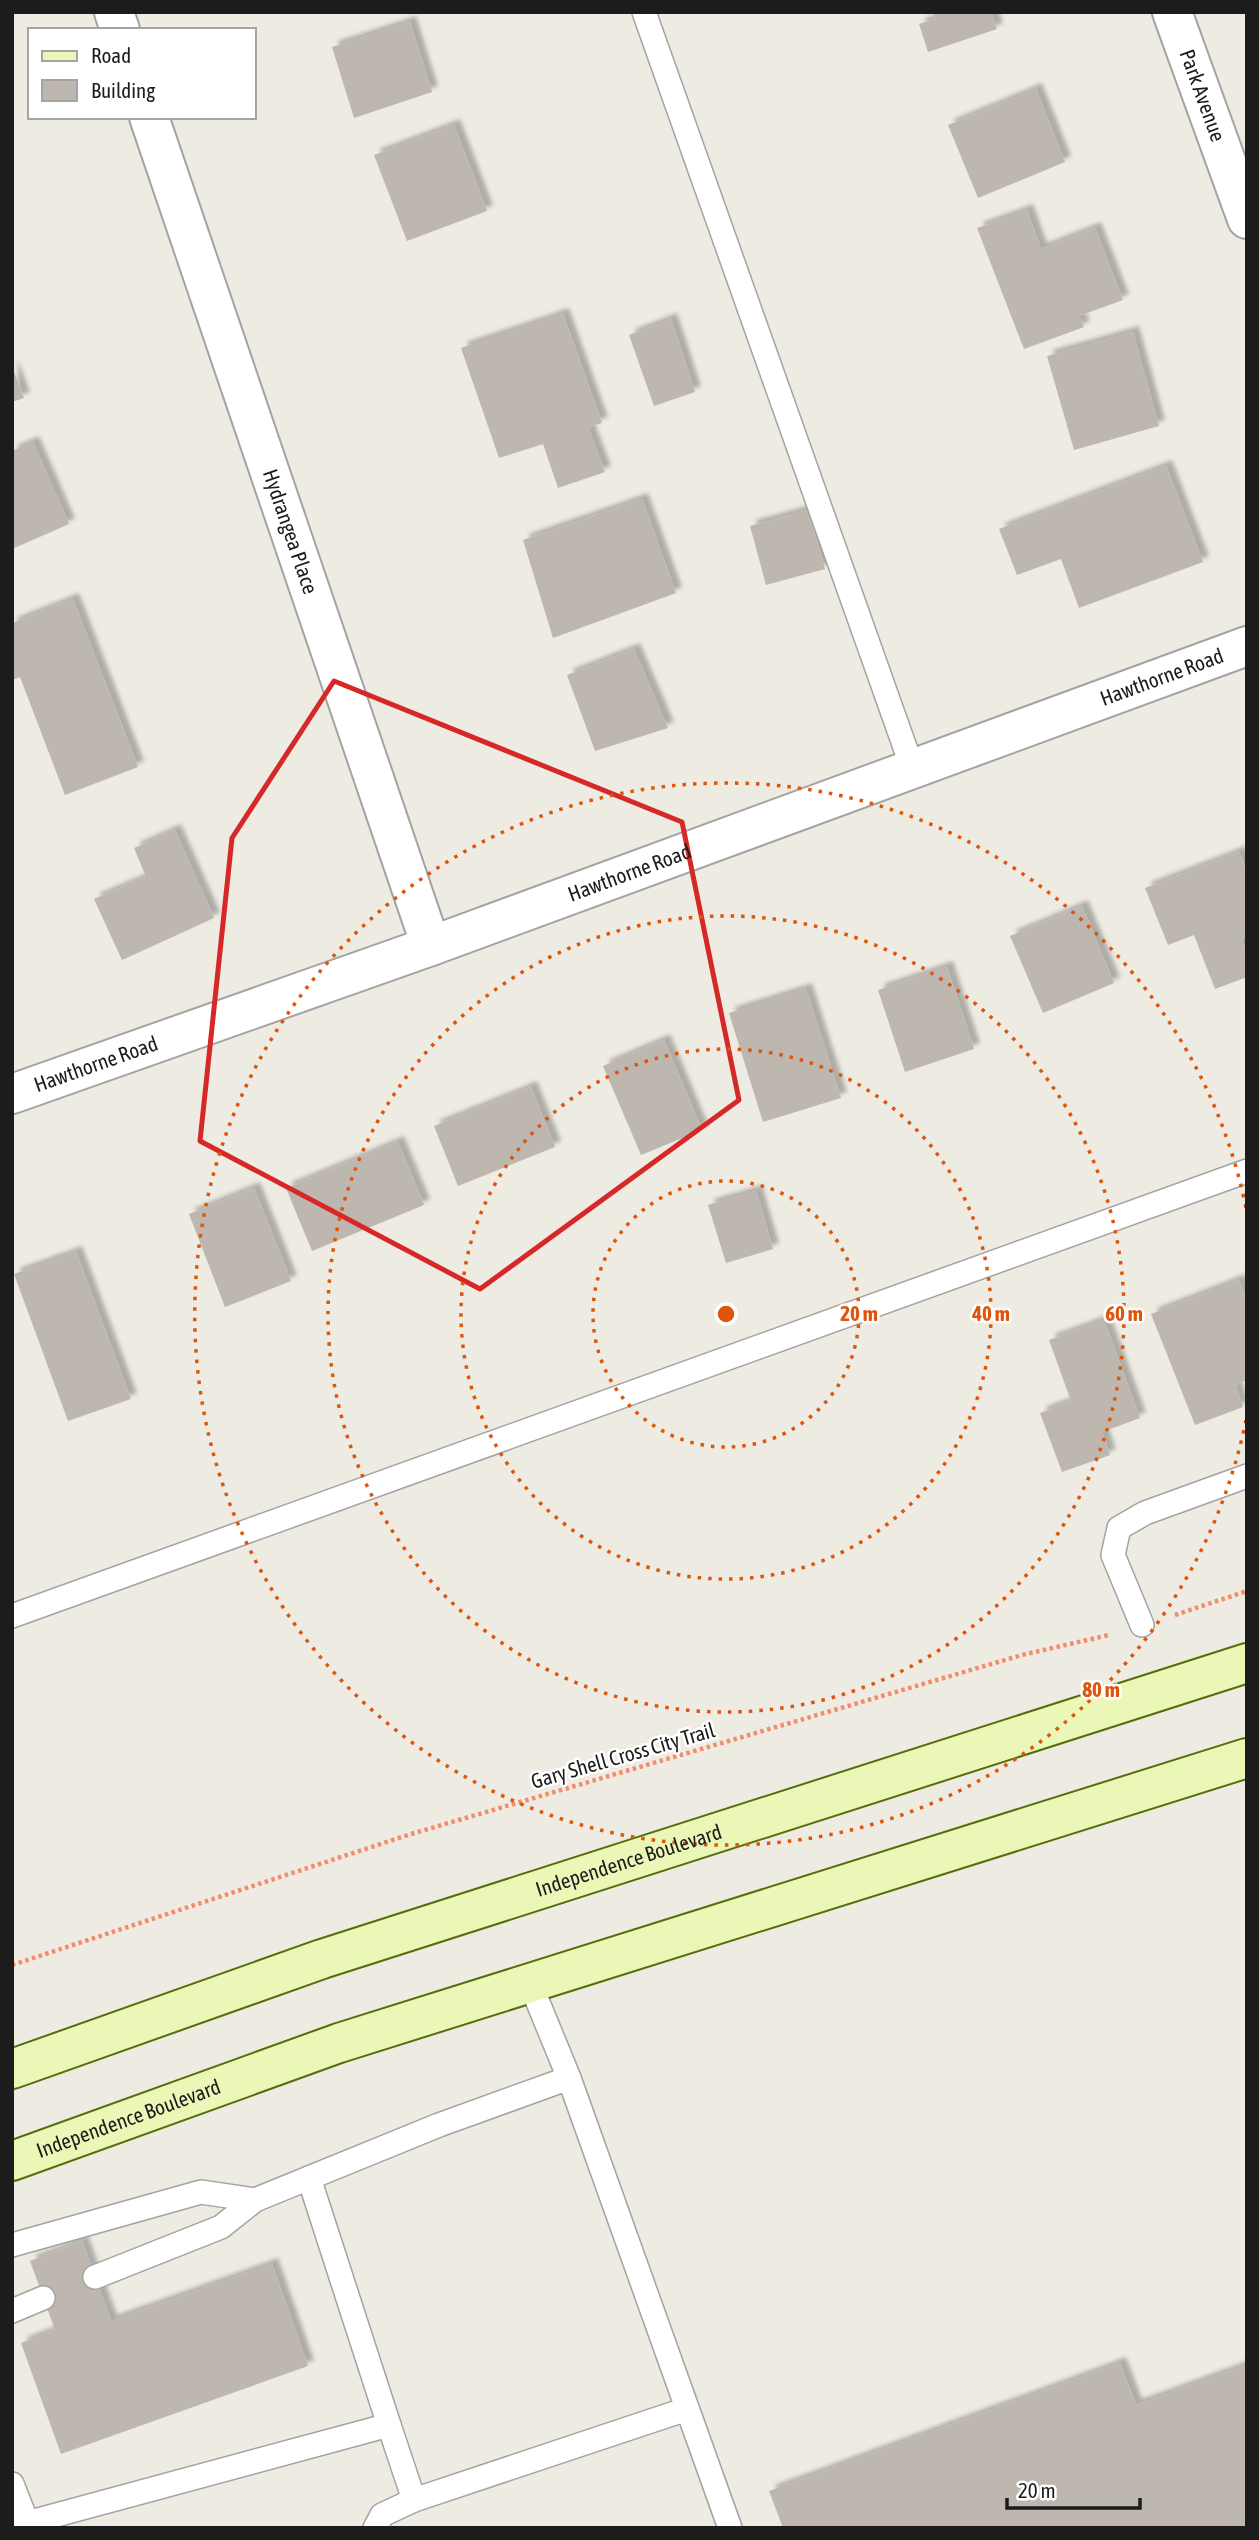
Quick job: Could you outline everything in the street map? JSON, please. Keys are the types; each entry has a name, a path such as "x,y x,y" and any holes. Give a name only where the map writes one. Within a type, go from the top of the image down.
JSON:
{"main road":[{"name":"Independence Boulevard","path":"12,2069 322,1959 1247,1663"},
{"name":"Independence Boulevard","path":"12,2161 339,2043 1247,1758"}],"street":[{"name":"Park Avenue","path":"1172,12 1247,219"},
{"name":"Hydrangea Place","path":"150,119 431,946"},
{"name":"Hawthorne Road","path":"12,1094 431,946 1247,646"}],"lane":[{"path":"644,12 912,767"},
{"path":"12,1616 1247,1171"},
{"path":"1142,1625 1113,1555 1119,1528 1145,1513 1247,1476"},
{"path":"530,1983 569,2078 730,2528"},
{"path":"95,2277 221,2227 256,2200 439,2125 569,2078"},
{"path":"309,2178 414,2500"},
{"path":"12,2245 201,2192 256,2200"},
{"path":"12,2311 43,2298"},
{"path":"375,2528 382,2515 414,2500 687,2409"},
{"path":"12,2484 20,2524 389,2425"}],"path":[{"name":"Gary Shell Cross City Trail","path":"12,1965 411,1834 1022,1655 1142,1625 1247,1591"}],"highlighted area":[{"path":"334,681 682,822 739,1100 480,1289 200,1141 232,838"}],"building":[{"path":"933,12 991,12 997,29 928,52 919,24 935,19"},
{"path":"410,22 432,92 354,118 332,47"},
{"path":"1036,89 1065,162 978,198 948,125"},
{"path":"454,125 487,211 407,241 374,155"},
{"path":"1027,210 1041,249 1095,228 1123,300 1079,316 1084,327 1024,349 977,228"},
{"path":"563,314 602,423 588,427 605,472 558,488 543,444 499,458 461,348"},
{"path":"671,319 695,392 654,406 629,335"},
{"path":"1133,332 1159,426 1074,450 1047,356"},
{"path":"12,366 24,398 12,402"},
{"path":"33,442 69,524 12,549 12,451"},
{"path":"1166,466 1203,562 1079,608 1061,559 1017,575 999,529"},
{"path":"642,499 676,593 553,638 523,540"},
{"path":"808,510 825,569 766,585 750,526"},
{"path":"73,599 138,767 65,795 20,677 12,680 12,623"},
{"path":"634,649 668,728 595,751 567,675"},
{"path":"175,830 214,918 122,960 94,899 146,877 134,848"},
{"path":"1239,852 1247,871 1247,937 1241,939 1247,953 1247,977 1215,989 1194,935 1168,945 1145,888"},
{"path":"1082,906 1114,983 1043,1013 1010,936"},
{"path":"947,967 974,1049 905,1072 878,990"},
{"path":"806,989 841,1098 763,1122 729,1013"},
{"path":"664,1040 702,1130 641,1155 603,1066"},
{"path":"531,1087 555,1147 458,1186 434,1126"},
{"path":"398,1142 424,1205 312,1251 286,1188"},
{"path":"254,1188 291,1281 225,1307 189,1214"},
{"path":"756,1191 773,1249 726,1263 708,1205"},
{"path":"76,1252 131,1399 68,1421 14,1274"},
{"path":"1239,1280 1247,1300 1247,1380 1235,1385 1243,1407 1195,1425 1151,1314"},
{"path":"1104,1320 1140,1418 1102,1432 1110,1455 1062,1472 1040,1413 1071,1401 1049,1340"},
{"path":"82,2241 111,2321 272,2264 308,2366 61,2454 21,2343 55,2330 30,2261"},
{"path":"1120,2363 1136,2405 1247,2365 1247,2528 783,2528 769,2491"}]}
